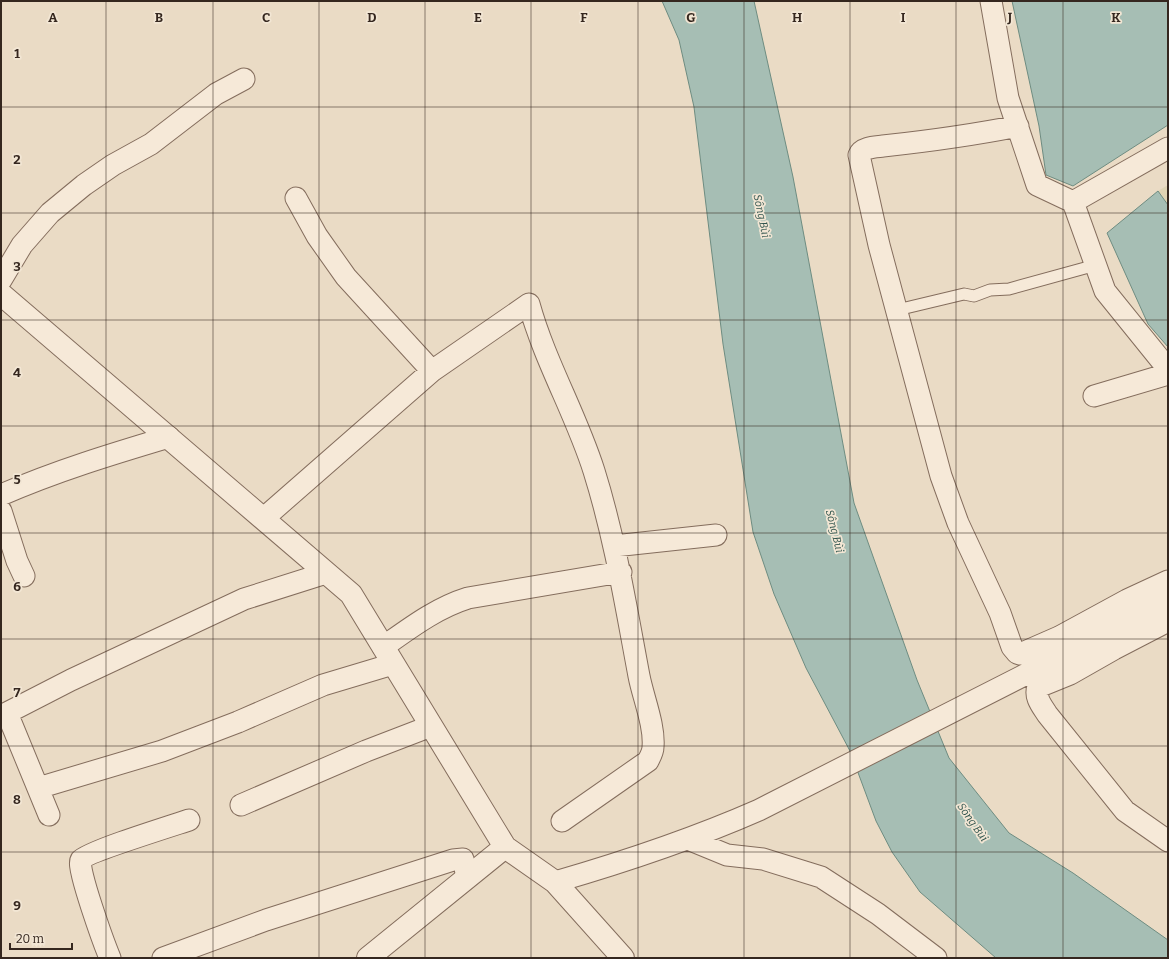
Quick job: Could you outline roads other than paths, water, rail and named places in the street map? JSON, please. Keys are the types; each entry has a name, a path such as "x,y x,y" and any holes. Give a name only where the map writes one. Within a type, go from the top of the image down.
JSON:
{"street":[{"path":"991,1 1008,98 1037,185 1073,202 1105,291 1168,369"},
{"path":"1,280 22,245 50,214 84,185 113,165 151,144 216,94 244,79"},
{"path":"1018,126 945,139 877,147 860,152 859,155 862,173 941,476 958,523 1016,653 1020,654 1059,637 1127,600 1168,581"},
{"path":"1073,202 1168,148"},
{"path":"296,198 317,236 346,277 432,372"},
{"path":"1,294 264,518 350,594 505,847 555,882 623,958"},
{"path":"264,518 432,372 528,304 535,328 566,399 594,471 621,572 640,680 652,733 653,748 648,761 562,821"},
{"path":"1094,396 1168,374"},
{"path":"1,495 35,480 169,437"},
{"path":"1,511 17,561 24,576"},
{"path":"614,546 716,535"},
{"path":"38,788 162,750 238,722 323,685 388,655 437,610 468,598 621,572"},
{"path":"49,815 4,714 244,599 326,573"},
{"path":"555,882 624,862 688,839 759,810 1168,602"},
{"path":"1168,622 1114,649 1070,674 1038,687 1036,692 1038,700 1047,714 1125,811 1168,841"},
{"path":"241,805 431,726"},
{"path":"110,958 97,923 82,873 80,864 81,860 86,856 121,843 190,820"},
{"path":"688,839 727,855 763,859 821,877 878,914 936,958"},
{"path":"368,958 505,847"},
{"path":"163,958 266,920 454,860 463,859 468,878"}],"lane":[{"path":"897,310 964,294 974,296 990,290 1009,289 1096,265"}],"water":[{"name":"Sông Bùi","path":"662,1 754,1 793,177 854,503 917,680 949,758 1009,833 1073,873 1168,940 1168,958 996,958 920,892 892,852 876,821 850,751 806,668 774,594 753,532 723,344 694,107 679,40"},
{"path":"1012,1 1168,1 1168,125 1073,186 1046,175 1039,126"},
{"path":"1158,191 1168,205 1168,347 1148,324 1107,233"}]}
